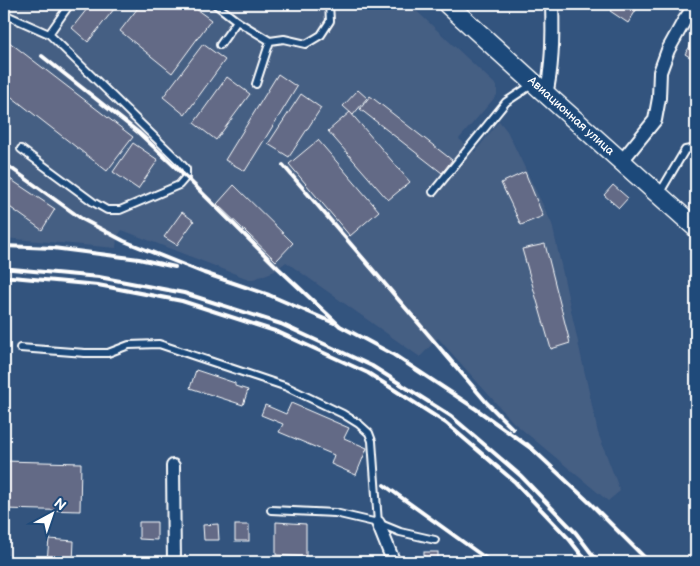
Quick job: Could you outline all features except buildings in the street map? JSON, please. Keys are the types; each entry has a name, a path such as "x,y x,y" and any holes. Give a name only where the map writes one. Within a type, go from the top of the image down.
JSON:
{"main road":[{"name":"Авиационная улица","path":"447,4 696,228"}],"street":[{"path":"540,89 550,79 552,4"},
{"path":"621,162 655,120 659,98 660,72 668,50 696,4"},
{"path":"172,466 174,562"},
{"path":"378,524 393,562"}],"lane":[{"path":"49,34 70,4"},
{"path":"215,4 237,21 270,41 284,39 306,44 321,35 330,21 329,4"},
{"path":"4,14 49,34 178,160 186,169 186,177 180,185 120,210 107,210 21,149"},
{"path":"220,45 237,21"},
{"path":"256,84 270,41"},
{"path":"432,192 506,102 540,89"},
{"path":"659,195 686,150 696,148"},
{"path":"20,348 108,353 129,345 159,344 287,387 343,414 359,424 369,433 372,440 378,524"},
{"path":"271,510 334,513 435,540"}],"shaded area":[{"path":"4,4 409,4 497,86 497,95 459,139 475,152 499,121 507,131 552,224 598,433 620,491 608,501 513,422 438,338 420,357 286,262 275,271 251,280 122,230 117,237 116,248 4,238"}],"railway":[{"path":"42,56 139,133 340,326 394,355 476,409 532,449"},
{"path":"4,163 82,219 124,241 204,273 269,295 334,323"},
{"path":"283,165 487,403 513,429"},
{"path":"4,246 53,248 139,259 175,267"},
{"path":"4,269 99,277 184,293 281,324 372,366 451,416 521,476 576,533 598,562"},
{"path":"4,277 98,285 182,301 278,332 368,373 446,423 515,482 569,539 587,562"},
{"path":"527,444 649,562"},
{"path":"384,485 491,562"}]}
